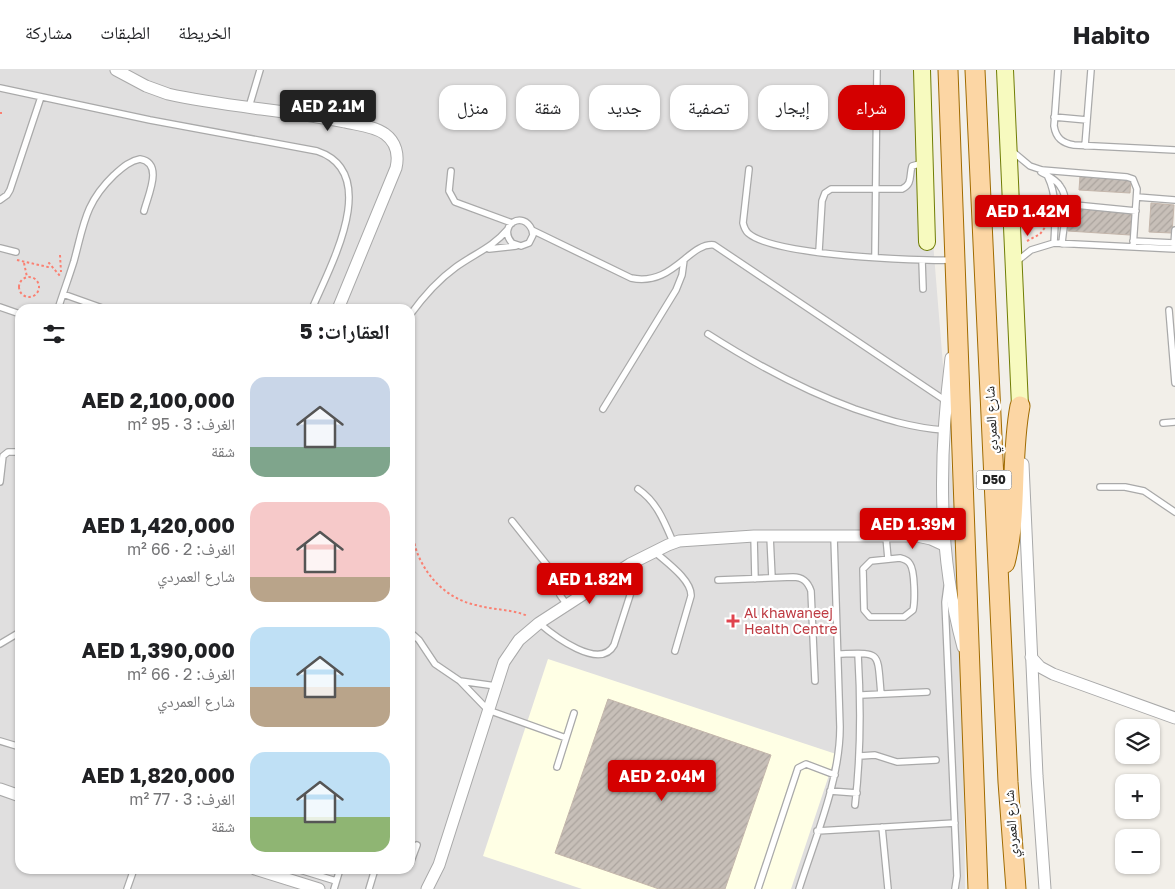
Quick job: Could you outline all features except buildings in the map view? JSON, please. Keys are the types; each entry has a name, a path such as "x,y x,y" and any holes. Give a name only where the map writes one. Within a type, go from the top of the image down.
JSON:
{"main road":[{"name":"شارع العمردي","path":"948,70 978,889"},
{"name":"شارع العمردي","path":"975,70 1008,782 1016,889"},
{"path":"999,584 1010,541 1016,434 1020,406"}],"street":[{"path":"116,70 146,86 168,94 335,120 368,127 384,133 393,142 398,161 396,168 340,304"},
{"path":"922,70 927,242"},
{"path":"1005,70 1037,785 1045,889"},
{"path":"958,317 944,430 942,491 944,545 949,580 958,627 971,672"},
{"path":"428,889 439,865 488,710 508,654 519,640 539,623 630,564 673,542 754,536 924,537 944,545"},
{"path":"1031,658 1040,667 1053,674 1175,718"},
{"path":"1033,690 1043,679 1053,674"},
{"path":"0,790 15,794"},
{"path":"435,889 439,865"},
{"path":"271,874 319,889"}],"lane":[{"path":"249,106 260,70"},
{"path":"875,257 877,70"},
{"path":"1058,70 1054,117 1055,134 1060,140 1067,144 1085,146 1175,150"},
{"path":"1085,146 1091,70"},
{"path":"0,88 150,120 317,151 330,157 341,167 347,180 349,209 336,251 314,304"},
{"path":"0,200 10,190 41,97"},
{"path":"1054,117 1087,120"},
{"path":"1008,147 1025,163 1047,171 1130,177 1137,185 1133,244"},
{"path":"60,304 84,220 95,197 102,187 122,168 130,162 140,159 152,165 154,174 144,211"},
{"path":"819,251 822,201 825,193 831,190 905,187 910,182 912,166 925,162"},
{"path":"749,168 743,223 746,230 752,236 774,244 819,251 875,257 955,260"},
{"path":"1036,168 1060,185 1064,194 1062,244"},
{"path":"451,171 449,192 455,202 512,223"},
{"path":"1048,176 1053,187 1055,199 1054,243"},
{"path":"1137,197 1175,200"},
{"path":"1065,204 1136,211"},
{"path":"415,308 443,277 471,257 487,249 508,230 512,223 520,220 524,221 528,223 532,230 533,235 529,242 521,246 487,249"},
{"path":"508,230 509,240 516,246"},
{"path":"532,230 631,278 639,280 656,278 704,246 714,245 947,401"},
{"path":"1013,266 1031,250 1054,243 1133,244 1174,247 1175,230"},
{"path":"0,248 16,252"},
{"path":"603,409 676,290 682,276 684,260"},
{"path":"922,260 923,289"},
{"path":"63,294 91,304"},
{"path":"0,307 15,312"},
{"path":"1169,310 1175,383"},
{"path":"708,334 780,377 825,398 888,420 922,428 944,430"},
{"path":"1163,422 1175,422"},
{"path":"0,482 3,456 8,452 15,452"},
{"path":"1100,487 1125,487 1144,491 1175,512"},
{"path":"638,489 656,506 673,542"},
{"path":"512,522 551,570 560,595 568,605"},
{"path":"754,536 754,578"},
{"path":"770,536 772,578"},
{"path":"799,889 835,774 840,739 834,537"},
{"path":"886,537 888,559"},
{"path":"655,552 679,575 690,589 691,596 675,651"},
{"path":"888,559 904,559 910,564 914,606 910,613 904,617 874,618 864,610 863,569 871,561 888,559"},
{"path":"539,623 560,639 583,650 599,656 608,653 614,645 633,586 630,564"},
{"path":"718,580 798,577 807,582 810,586 815,681"},
{"path":"949,580 945,602 957,876 955,889"},
{"path":"0,644 15,635"},
{"path":"415,636 435,664 460,681 488,710 566,738"},
{"path":"838,654 872,654 878,663 881,694"},
{"path":"855,805 860,756 861,695 858,654"},
{"path":"460,681 496,686"},
{"path":"861,695 926,692"},
{"path":"557,767 574,713"},
{"path":"0,741 15,746"},
{"path":"860,756 875,755 897,762 936,760"},
{"path":"758,889 798,768 806,764 835,774"},
{"path":"830,791 856,793"},
{"path":"817,831 954,823"},
{"path":"882,827 888,889"},
{"path":"415,849 417,845"},
{"path":"127,889 132,874"},
{"path":"313,874 336,881"},
{"path":"334,889 338,874"},
{"path":"368,889 373,874"}],"path":[{"path":"1031,250 1027,241 1040,234 1047,222"},
{"path":"16,252 14,260 48,267 49,263 61,277 60,255"},
{"path":"24,262 27,277"},
{"path":"27,277 34,278 39,284 38,292 32,296 24,295 20,289 21,282 27,277"},
{"path":"415,545 423,566 447,592 466,603 512,611 532,618 539,623"}],"shaded area":[{"path":"0,70 919,70 962,599 965,889 0,889"},
{"path":"548,659 836,754 791,889 582,889 483,856"}],"place":[{"name":"Al khawaneej Health Centre","path":"733,621"}]}
